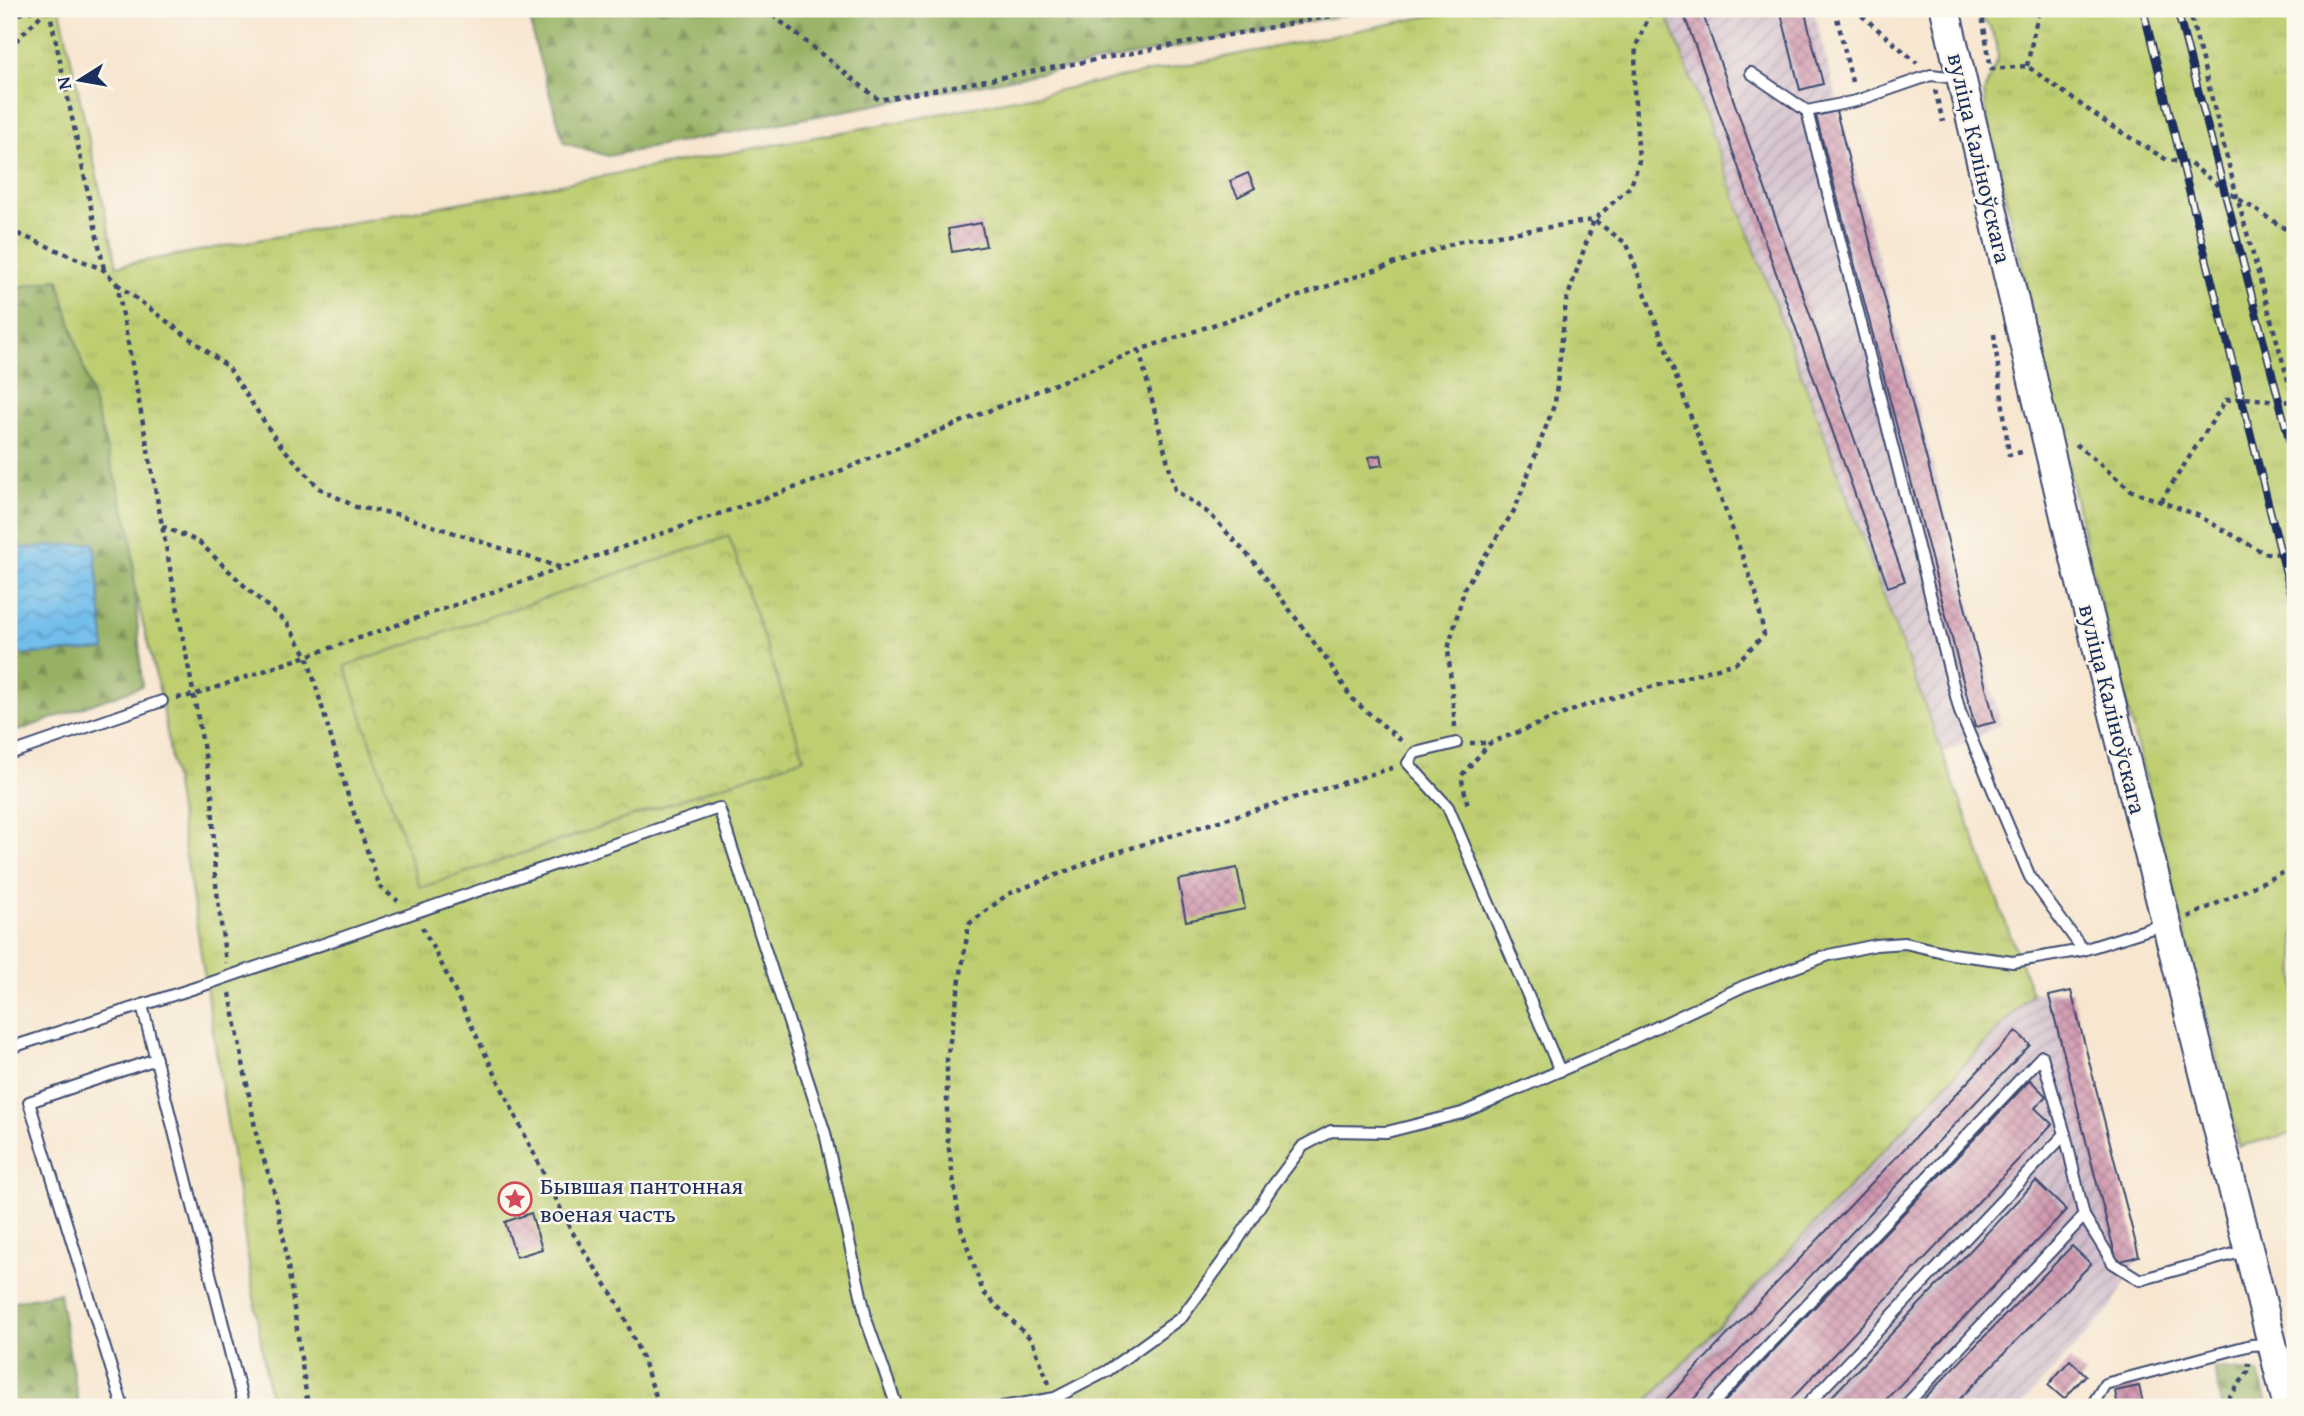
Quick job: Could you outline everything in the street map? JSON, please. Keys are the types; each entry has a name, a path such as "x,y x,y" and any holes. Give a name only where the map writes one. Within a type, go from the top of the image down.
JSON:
{"street":[{"name":"вуліца Каліноўскага","path":"1945,9 2078,571 2248,1250 2262,1345 2288,1407"}],"lane":[{"path":"1751,73 1807,111 1960,712 2031,877 2083,950"},
{"path":"1807,111 1856,101 1931,75 1961,78"},
{"path":"9,754 162,701"},
{"path":"1456,743 1415,753 1408,763 1448,807 1560,1071"},
{"path":"9,1048 719,808 825,1133 867,1322 897,1407"},
{"path":"1002,1407 1055,1398 1107,1371 1182,1317 1303,1146 1331,1132 1387,1132 1462,1113 1744,986 1829,955 1876,945 1905,943 1952,954 2013,962 2083,950 2167,923"},
{"path":"142,1005 244,1407"},
{"path":"1710,1407 2042,1056 2065,1134 2084,1216 2113,1263 2140,1280 2248,1250"},
{"path":"122,1407 29,1101 156,1059"},
{"path":"1805,1407 2065,1134"},
{"path":"1904,1407 2084,1216"},
{"path":"2091,1407 2105,1384 2262,1345"}],"path":[{"path":"9,16 42,9"},
{"path":"9,48 48,9"},
{"path":"48,9 104,270"},
{"path":"57,9 73,12 86,9"},
{"path":"765,9 879,100 1369,9"},
{"path":"162,701 194,695 820,479 1139,350 1461,241 1594,220 1627,244 1756,593 1765,635 1736,663 1584,706 1490,743 1456,743 1448,649 1465,587 1515,509 1555,402 1566,302 1594,220 1630,186 1639,160 1634,89 1636,46 1652,9"},
{"path":"1835,9 1856,101"},
{"path":"1854,9 1931,75 1945,128"},
{"path":"1981,9 1991,69 2027,66 2112,126 2167,160 2189,163 2223,189 2295,234"},
{"path":"2027,66 2039,9"},
{"path":"2161,501 2226,400 2242,398 2295,402 2237,197 2189,9"},
{"path":"2290,9 2295,16"},
{"path":"9,230 104,270 117,284 228,366 276,441 318,488 356,507 396,514 562,568"},
{"path":"117,284 161,526 199,542 287,623 307,656 349,799 380,887 414,912 570,1230 619,1305 660,1407"},
{"path":"1993,326 2009,455"},
{"path":"1139,350 1175,490 1210,514 1254,562 1330,664 1352,699 1415,753"},
{"path":"2076,444 2132,491 2197,515 2264,553 2282,554 2295,562"},
{"path":"1473,818 1461,776 1490,743"},
{"path":"1055,1398 1032,1340 983,1292 960,1225 947,1136 947,1059 969,924 1008,894 1105,856 1408,763"},
{"path":"1459,797 1468,806"},
{"path":"2167,923 2196,916 2295,867"},
{"path":"2222,1407 2248,1372 2262,1345"}],"shaded area":[{"path":"1665,9 1813,9 2001,724 1944,754"},
{"path":"2071,991 2139,1256 2112,1307 2019,1407 1642,1407 2032,993"}],"green space":[{"path":"9,9 60,9 117,266 929,116 1465,9 1665,9 2032,993 1642,1407 271,1407 162,701 59,280 9,289"},
{"path":"529,9 1375,9 608,156 564,143 534,41"},
{"path":"1970,9 2289,9 2295,19 2295,1133 2239,1146 2088,554 1987,116 1984,92 1998,59 1997,44 1990,27"},
{"path":"58,279 131,533 142,686 9,734 9,289"},
{"path":"729,536 804,758 420,888 345,666"},
{"path":"59,1293 79,1407 9,1407 9,1302"},
{"path":"2214,1368 2259,1373 2268,1407 2222,1407"}],"water":[{"path":"94,543 105,650 9,655 9,549"}],"building":[{"path":"1682,9 1701,9 1905,581 1888,587"},
{"path":"1780,9 1804,9 1823,84 1800,90"},
{"path":"1836,111 1995,722 1975,727 1816,116"},
{"path":"1248,173 1255,188 1238,197 1230,181"},
{"path":"981,223 986,246 952,252 948,229"},
{"path":"1381,455 1383,465 1371,467 1369,457"},
{"path":"1237,868 1245,909 1186,921 1178,880"},
{"path":"2071,991 2139,1256 2117,1262 2049,996"},
{"path":"2016,1031 2030,1045 1686,1407 1659,1407"},
{"path":"2030,1080 2046,1096 2035,1108 2052,1124 1784,1407 1720,1407"},
{"path":"2036,1181 2066,1210 1879,1407 1822,1407"},
{"path":"531,1213 542,1249 516,1257 505,1222"},
{"path":"2072,1246 2091,1264 1952,1407 1916,1407"},
{"path":"2070,1360 2086,1375 2064,1399 2048,1385"},
{"path":"2139,1386 2144,1407 2118,1407 2115,1391"}],"railway":[{"path":"2143,9 2295,609"},
{"path":"2177,9 2295,462"}],"place":[{"name":"Бывшая пантонная военая часть","path":"515,1199"}]}
